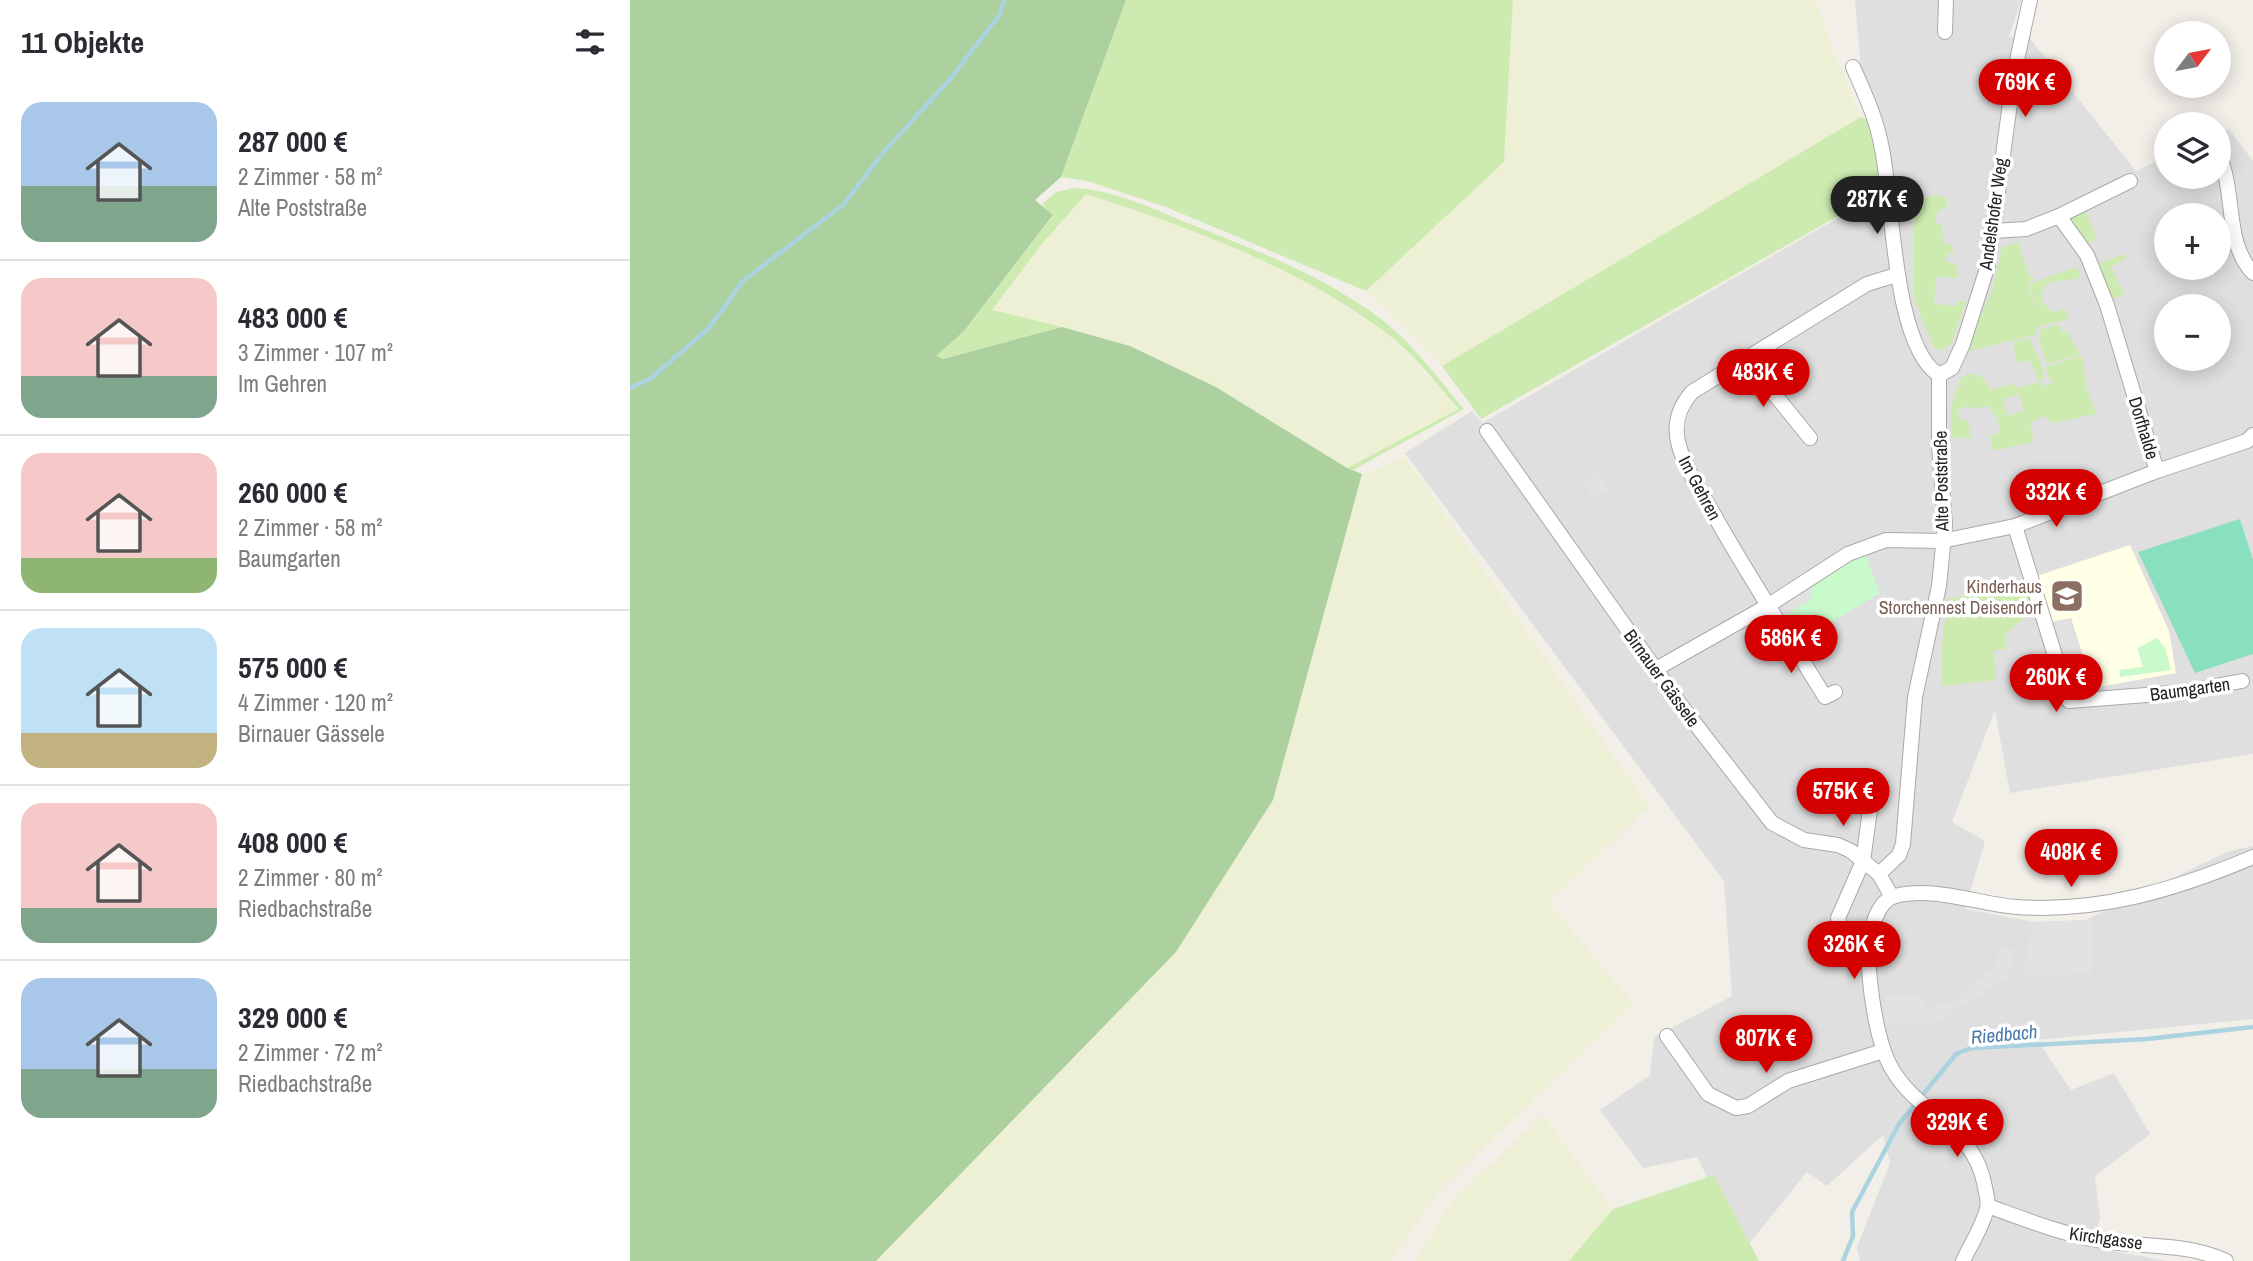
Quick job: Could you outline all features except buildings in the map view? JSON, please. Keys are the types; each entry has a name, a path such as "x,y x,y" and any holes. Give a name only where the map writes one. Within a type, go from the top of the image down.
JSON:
{"street":[{"path":"1945,32 1946,0"},
{"name":"Andelshofer Weg","path":"1939,375 1952,368 1963,344 1988,265 2014,74 2030,0"},
{"path":"1853,68 1876,122 1883,152 1896,275 1902,304 1927,367 1939,375"},
{"path":"1993,231 2026,229 2130,181"},
{"path":"2229,189 2234,235 2246,266 2253,273"},
{"name":"Dorfhalde","path":"1942,541 2015,527 2157,471 2107,305 2087,256 2059,216"},
{"name":"Im Gehren","path":"1835,692 1825,697 1688,469 1679,445 1676,423 1681,405 1692,392 1867,284 1896,275"},
{"path":"1754,355 1771,390 1810,438"},
{"name":"Alte Poststraße","path":"1880,874 1899,855 1903,844 1914,728 1914,697 1939,586 1945,525 1939,446 1939,375"},
{"name":"Birnauer Gässele","path":"1487,431 1656,670 1772,822 1804,840 1838,845 1880,874"},
{"path":"2157,471 2247,441 2253,435"},
{"name":"Baumgarten","path":"2015,527 2069,701 2185,692 2242,681"},
{"path":"1656,670 1769,605 1849,554 1886,540 1942,541"},
{"path":"1869,951 1843,936 1838,918 1863,861 1873,788"},
{"path":"1892,897 1950,896 2016,906 2079,907 2174,887 2253,857"},
{"path":"1880,874 1892,897"},
{"path":"1892,897 1875,918 1869,951 1883,1051 1893,1071 1909,1090 1971,1147 1983,1176 1988,1206 1963,1261"},
{"path":"1667,1036 1708,1094 1736,1108 1748,1106 1788,1082 1883,1051"},
{"name":"Kirchgasse","path":"1988,1206 2046,1228 2099,1240 2166,1245 2226,1261"}],"shaded area":[{"path":"1513,0 1816,0 1833,51 1861,117 1442,366 1366,291 1504,162"},
{"path":"1855,0 2021,0 2009,37 2028,36 2136,171 2154,163 2154,189 2231,189 2231,132 2253,161 2253,754 2010,793 1995,710 1952,822 1985,841 1965,909 2034,922 2086,920 2229,851 2253,846 2253,1019 2037,1040 2071,1090 2114,1073 2150,1134 2095,1176 2100,1218 2093,1247 2166,1261 1860,1261 1857,1247 1890,1163 1883,1135 1827,1186 1807,1172 1744,1250 1697,1157 1643,1168 1600,1110 1650,1075 1654,1037 1732,996 1724,881 1405,453 1472,411 1482,423 1883,192 1872,119 1865,112"},
{"path":"1086,194 1167,220 1284,268 1387,333 1459,409 1347,468 1216,387 1130,346 992,311 1041,245"},
{"path":"1405,457 1649,807 1549,902 1633,1004 1442,1188 1390,1261 876,1261 1176,952 1273,800 1362,474"},
{"path":"1599,472 1609,489 1593,498 1583,481"},
{"path":"2130,545 2169,631 2176,673 2093,688 2071,618 2051,622 2037,576"},
{"path":"1812,584 1810,600 1783,616 1777,606"},
{"path":"2069,621 2090,688 2077,692 2055,625"},
{"path":"2091,920 2092,973 2022,978 2034,922"},
{"path":"2001,948 2016,950 2007,978 1935,1023 1885,1024 1886,997 1920,997 1928,1008 1952,1002 1991,970"},
{"path":"1543,1115 1613,1209 1569,1261 1415,1261 1452,1201"}],"green space":[{"path":"630,0 1126,0 1061,177 1035,200 1053,215 964,331 936,356 943,359 1062,327 1130,346 1216,387 1347,468 1362,474 1273,800 1176,952 876,1261 630,1261"},
{"path":"1126,0 1513,0 1504,162 1366,291 1166,207 1087,181 1061,177"},
{"path":"1861,117 1869,121 1882,191 1481,419 1442,366"},
{"path":"1073,188 1103,192 1147,206 1266,255 1339,291 1396,331 1464,409 1353,470 1347,468 1459,409 1395,340 1315,287 1203,235 1086,194 1041,245 992,310 1062,327 942,359 935,356 964,331 1053,216 1042,204 1056,192"},
{"path":"1937,195 1948,198 1945,209 1939,209 1935,218 1936,223 1941,224 1944,244 1951,244 1954,249 1953,254 1947,252 1946,261 1958,266 1958,278 1936,277 1934,304 1957,306 1958,301 1966,301 1952,342 1942,351 1933,347 1914,298 1914,208 1921,198"},
{"path":"2084,207 2097,239 2085,245 2069,221 2070,214"},
{"path":"2018,242 2029,276 2034,279 2029,282 2034,312 2031,283 2077,267 2081,278 2049,282 2041,293 2042,301 2051,312 2065,309 2069,319 2038,327 2035,335 1965,352 1993,287 2002,247"},
{"path":"2125,254 2127,258 2111,267 2124,295 2113,299 2098,264"},
{"path":"2059,325 2062,333 2068,332 2080,354 2047,364 2038,337 2041,329"},
{"path":"2029,338 2041,362 2044,380 2037,379 2031,361 2016,362 2013,342"},
{"path":"2082,355 2086,386 2096,414 2052,423 2043,416 2030,423 2034,442 1993,451 1990,436 2000,432 1996,414 1992,413 1990,406 1970,409 1969,406 1958,409 1960,421 1968,420 1971,438 1951,437 1951,409 1957,387 1963,388 1958,383 1963,376 1975,373 1978,378 1983,376 1990,390 2012,384 2017,388 2038,382 2045,386 2072,375 2051,383 2045,367","holes":["2019,394 2024,411 2008,416 2003,399"]},
{"path":"2240,519 2253,560 2253,654 2195,673 2138,552"},
{"path":"1865,554 1880,593 1799,642 1783,616 1810,600 1812,584"},
{"path":"2023,584 2034,610 2005,634 2005,649 1994,651 1996,680 1942,686 1942,645 1947,599"},
{"path":"2157,638 2165,648 2171,670 2120,677 2120,670 2143,667 2137,648"},
{"path":"1714,1175 1759,1261 1569,1261 1613,1209"}],"waterway":[{"path":"630,388 650,379 709,328 743,281 844,204 881,155 951,78 1000,14 1004,0"},
{"name":"Riedbach","path":"1843,1261 1853,1236 1852,1212 1899,1124 1956,1054 1971,1048 2147,1039 2253,1027"}],"place":[{"name":"Kinderhaus Storchennest Deisendorf","path":"2067,596"}]}
